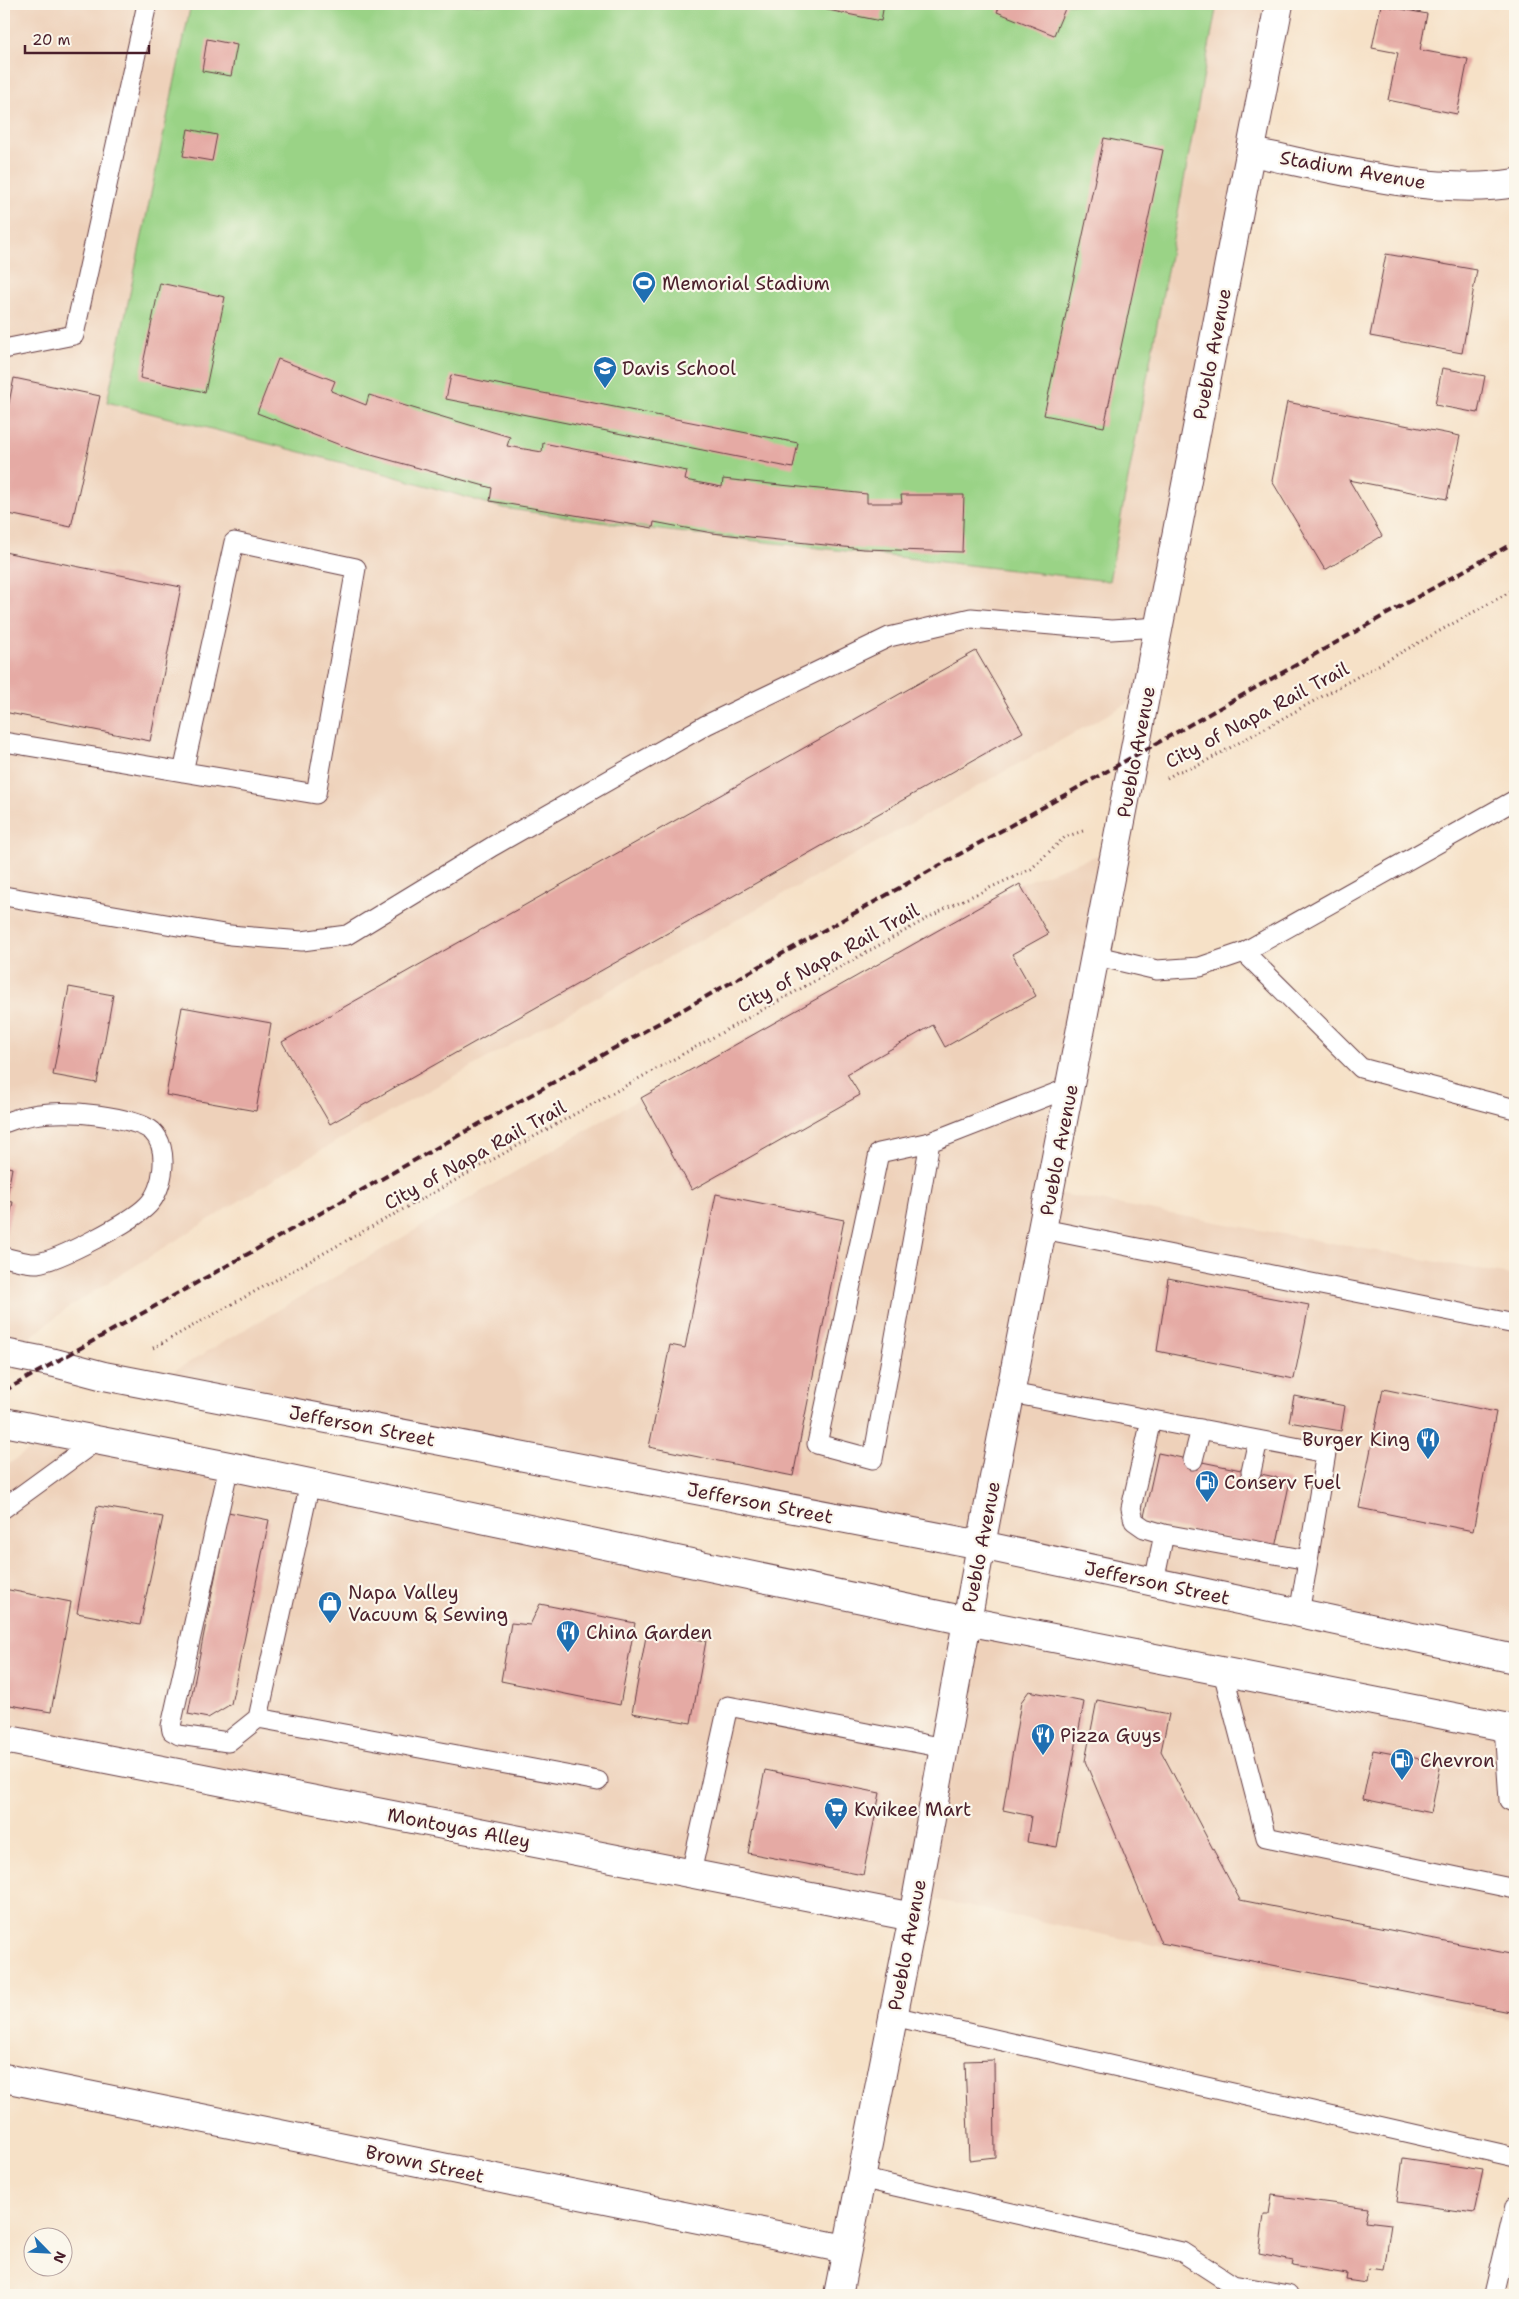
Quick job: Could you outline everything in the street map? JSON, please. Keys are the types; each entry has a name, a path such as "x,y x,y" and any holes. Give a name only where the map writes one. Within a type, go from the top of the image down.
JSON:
{"street":[{"name":"Pueblo Avenue","path":"838,2295 913,1916 981,1545 1097,956 1280,4"},
{"name":"Stadium Avenue","path":"1251,152 1394,180 1489,188 1515,183"},
{"name":"Jefferson Street","path":"4,1353 55,1363 104,1376 981,1545 1515,1660"},
{"path":"4,1422 229,1466 967,1621 1510,1728"},
{"name":"Montoyas Alley","path":"4,1739 913,1916"},
{"name":"Brown Street","path":"4,2078 846,2250"}],"lane":[{"path":"4,349 74,336 147,4"},
{"path":"4,742 183,772 316,794 356,568 234,542 183,772"},
{"path":"4,896 230,935 302,941 347,935 501,841 706,725 889,637 971,618 1111,630 1160,627"},
{"path":"1097,956 1157,970 1200,967 1244,952 1515,800"},
{"path":"1244,952 1361,1068 1515,1109"},
{"path":"930,1142 873,1459 818,1444 879,1153 930,1142 1071,1087"},
{"path":"4,1123 23,1116 58,1112 98,1115 123,1120 145,1127 158,1139 162,1168 160,1185 148,1205 123,1222 56,1259 35,1264 4,1257"},
{"path":"1043,1229 1515,1324"},
{"path":"1011,1393 1326,1453 1299,1614"},
{"path":"1151,1420 1131,1508 1134,1521 1144,1528 1235,1544 1308,1560"},
{"path":"1194,1460 1201,1429"},
{"path":"1251,1472 1258,1440"},
{"path":"4,1508 96,1441"},
{"path":"229,1466 171,1726 172,1731 179,1735 228,1742 258,1718 310,1483"},
{"path":"1154,1582 1173,1533"},
{"path":"1223,1672 1266,1837 1515,1889"},
{"path":"691,1873 728,1706 944,1748"},
{"path":"258,1718 598,1782"},
{"path":"1510,1728 1509,1800 1515,1803"},
{"path":"893,2016 1515,2157"},
{"path":"860,2178 1182,2252 1233,2284 1288,2295"},
{"path":"1494,2295 1515,2206"}],"path":[{"name":"City of Napa Rail Trail","path":"151,1350 948,907 1031,869 1065,837 1086,830 1177,772 1199,765 1515,590"}],"shaded area":[{"name":"Davis School","path":"4,4 1279,4 1148,692 316,1153 69,1307 9,1354 4,1353"},
{"path":"1117,848 1050,1192 1515,1276 1515,1659 150,1385 641,1098 1020,884"},
{"path":"54,1433 1515,1729 1515,2020 918,1896 913,1917 4,1739 4,1467"}],"green space":[{"name":"Memorial Stadium","path":"191,4 1217,4 1109,581 643,528 503,508 386,474 107,402"}],"building":[{"path":"799,4 884,4 881,21"},
{"path":"1001,4 1067,4 1054,35 997,12"},
{"path":"1381,5 1427,14 1420,50 1468,59 1457,114 1388,100 1398,53 1372,48"},
{"path":"207,39 237,45 231,76 202,71"},
{"path":"188,129 217,135 212,161 183,156"},
{"path":"1104,138 1163,150 1104,427 1044,415"},
{"path":"1386,254 1477,270 1462,353 1370,336"},
{"path":"160,283 225,297 205,392 140,378"},
{"path":"278,359 335,381 331,391 366,405 369,395 510,437 507,446 542,452 543,443 687,471 685,480 722,487 723,479 867,494 867,503 902,503 901,495 964,495 962,552 863,549 712,533 654,522 653,528 490,501 492,488 353,450 257,413"},
{"path":"1442,368 1485,376 1478,413 1435,405"},
{"path":"451,375 798,443 793,468 446,399"},
{"path":"14,378 100,396 71,527 4,513 4,427"},
{"path":"1287,402 1460,436 1447,499 1349,480 1382,536 1325,570 1272,481"},
{"path":"4,552 181,587 150,741 4,712"},
{"path":"976,651 1023,732 330,1124 282,1042"},
{"path":"1020,884 1048,934 1012,954 1036,996 945,1047 933,1025 847,1074 860,1095 692,1190 641,1098"},
{"path":"69,987 113,995 97,1083 53,1075"},
{"path":"182,1007 271,1023 256,1111 166,1095"},
{"path":"4,1166 12,1168 6,1201 13,1202 6,1234 4,1233"},
{"path":"716,1194 844,1220 793,1476 649,1447 670,1345 685,1348"},
{"path":"1168,1278 1309,1305 1294,1379 1157,1351"},
{"name":"Burger King","path":"1383,1389 1496,1412 1473,1531 1359,1508"},
{"path":"1294,1396 1345,1406 1341,1431 1289,1422"},
{"path":"1158,1453 1290,1480 1276,1548 1143,1521"},
{"path":"97,1506 163,1517 140,1625 77,1613"},
{"path":"228,1512 269,1520 231,1704 208,1718 188,1714"},
{"path":"4,1589 71,1602 51,1712 4,1704"},
{"name":"China Garden","path":"540,1604 635,1623 620,1705 501,1681 511,1623 530,1625"},
{"path":"647,1631 706,1641 691,1723 632,1713"},
{"name":"Pizza Guys","path":"1029,1691 1084,1702 1057,1847 1027,1842 1031,1816 1003,1810 1021,1702"},
{"path":"1097,1700 1169,1714 1161,1751 1240,1900 1515,1955 1515,2013 1161,1943 1085,1761"},
{"name":"Chevron","path":"1373,1750 1441,1763 1431,1813 1363,1799"},
{"path":"765,1770 880,1793 863,1875 748,1853"},
{"path":"994,2060 995,2157 969,2160 965,2061"},
{"path":"1403,2158 1483,2170 1474,2213 1397,2202"},
{"path":"1272,2195 1368,2208 1365,2221 1391,2224 1384,2271 1368,2269 1366,2283 1346,2280 1347,2274 1292,2265 1293,2261 1259,2254 1264,2214 1269,2214"}],"railway":[{"path":"4,1391 1515,542"}],"place":[{"name":"Memorial Stadium","path":"644,304"},
{"name":"Davis School","path":"605,389"},
{"name":"Burger King","path":"1428,1460"},
{"name":"Conserv Fuel","path":"1207,1503"},
{"name":"Napa Valley Vacuum & Sewing","path":"330,1624"},
{"name":"China Garden","path":"568,1653"},
{"name":"Pizza Guys","path":"1043,1756"},
{"name":"Chevron","path":"1402,1781"},
{"name":"Kwikee Mart","path":"836,1830"}]}
